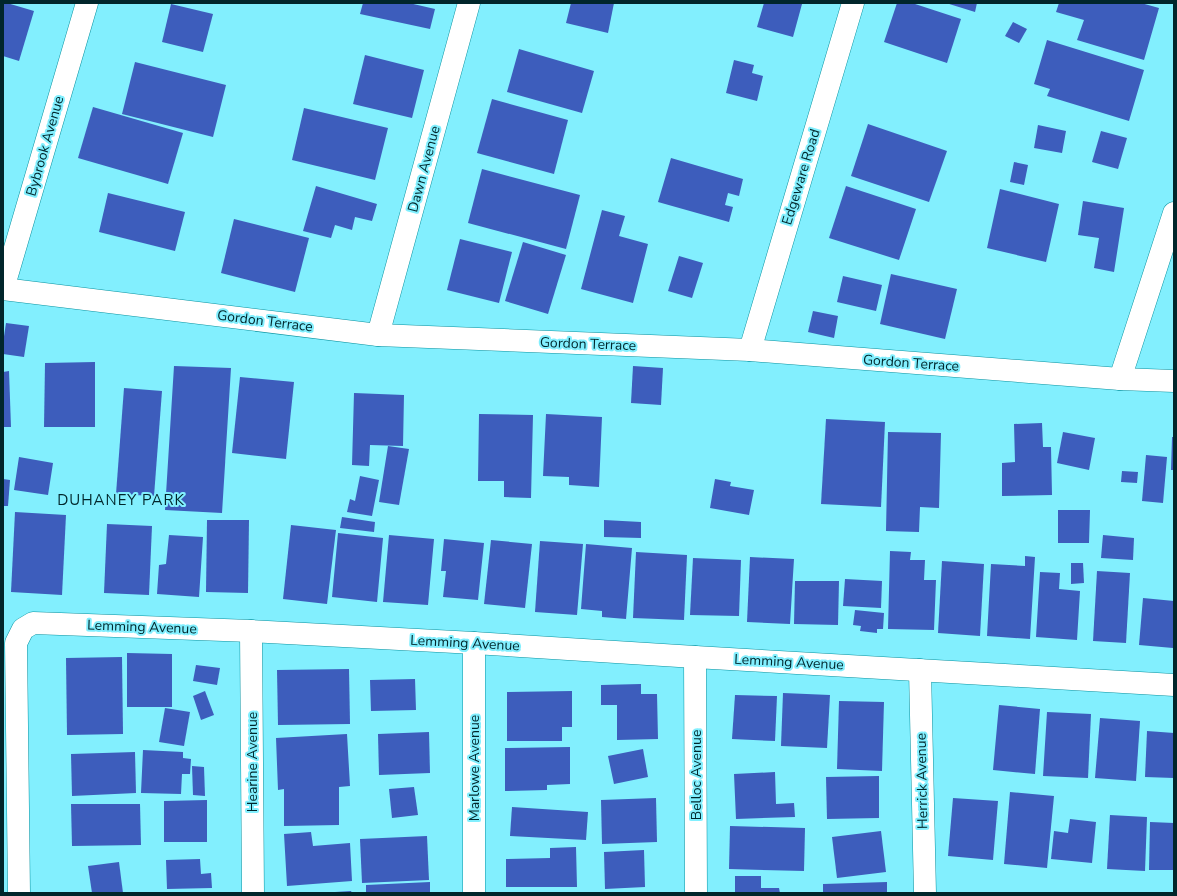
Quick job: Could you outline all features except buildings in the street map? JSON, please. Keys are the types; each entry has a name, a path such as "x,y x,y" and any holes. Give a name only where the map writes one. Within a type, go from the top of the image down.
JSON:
{"street":[{"name":"Bybrook Avenue","path":"3,289 87,3"},
{"name":"Dawn Avenue","path":"378,335 470,3"},
{"name":"Edgeware Road","path":"750,350 853,3"},
{"path":"1120,379 1174,213"},
{"name":"Gordon Terrace","path":"3,289 378,335 750,350 1120,379 1174,381"},
{"name":"Lemming Avenue","path":"20,893 16,643 23,629 33,623 251,631 474,643 1174,685"},
{"name":"Hearine Avenue","path":"251,631 253,893"},
{"name":"Marlowe Avenue","path":"474,643 474,893"},
{"name":"Belloc Avenue","path":"695,657 696,893"},
{"name":"Herrick Avenue","path":"920,670 925,893"}],"district":[{"name":"DUHANEY PARK","path":"121,500"}]}
